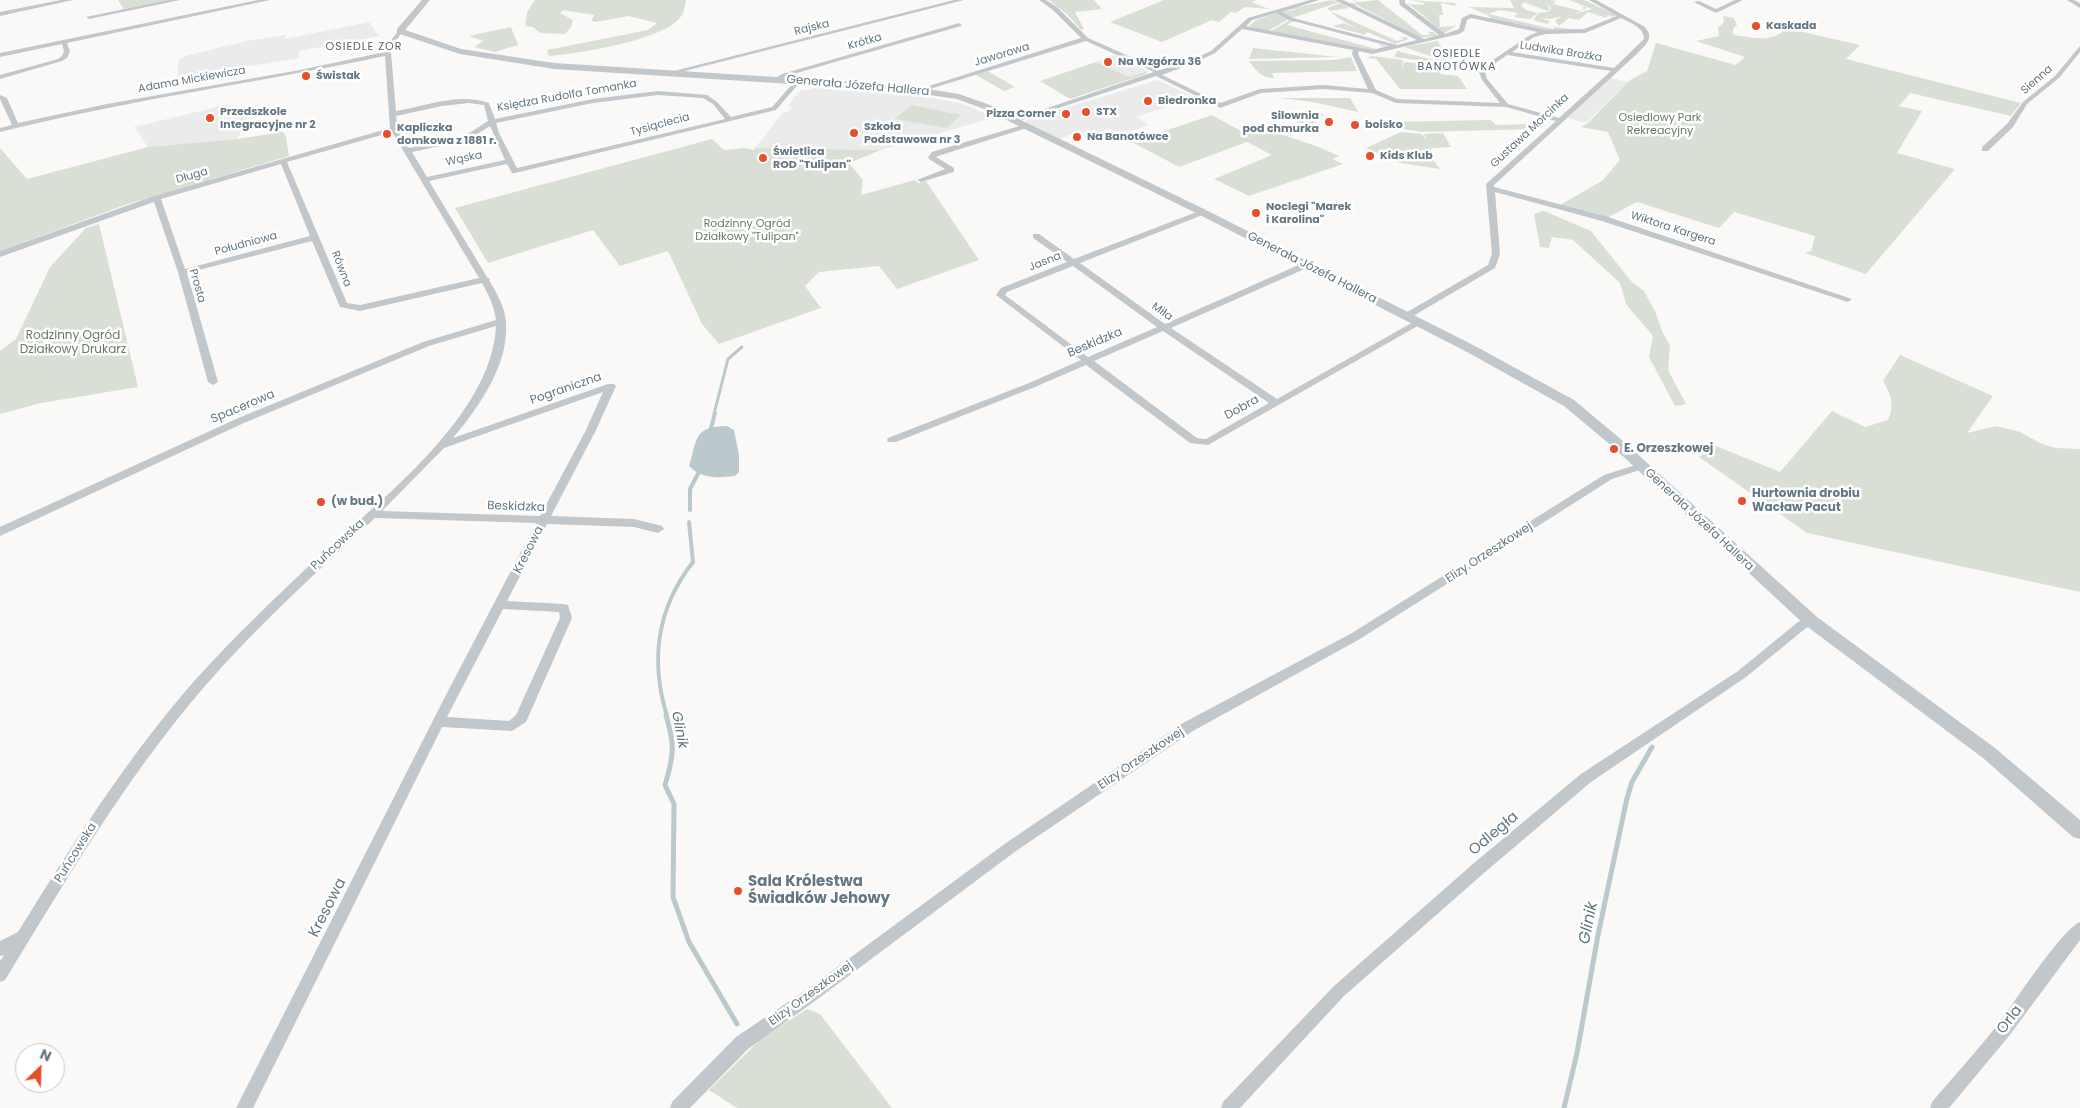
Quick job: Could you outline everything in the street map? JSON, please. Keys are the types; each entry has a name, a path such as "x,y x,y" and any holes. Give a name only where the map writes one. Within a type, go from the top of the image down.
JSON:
{"street":[{"path":"0,14 70,0"},
{"path":"89,18 177,0"},
{"path":"0,55 268,0"},
{"path":"388,54 390,45 426,0"},
{"name":"Rajska","path":"669,73 961,0"},
{"path":"1042,0 1061,13 1086,39 1220,106 1270,89 1323,87 1373,91 1396,100 1506,104 1560,120"},
{"path":"1014,121 1159,74 1208,55 1250,20 1316,0"},
{"path":"1338,0 1422,40"},
{"path":"1402,0 1402,4 1444,36"},
{"name":"Gustawa Morcinka","path":"1411,320 1487,270 1494,262 1496,254 1490,184 1637,51 1647,38 1647,33 1643,28 1592,0"},
{"path":"1697,2 1716,11 1740,0"},
{"path":"2070,0 2080,6"},
{"path":"1276,11 1291,19 1395,46"},
{"name":"Ludwika Brożka","path":"1444,36 1462,30 1464,19 1467,16 1546,32 1585,31 1622,16"},
{"name":"Krótka","path":"776,80 784,75 959,25"},
{"path":"1241,27 1278,34 1279,37 1290,41 1328,44 1378,52 1395,46 1444,36"},
{"name":"Generała Józefa Hallera","path":"400,31 460,51 533,63 925,91 967,99 1014,121 1202,212 1411,320 1471,348 1569,403 1642,466 1811,621 1989,753 2080,831"},
{"name":"Ludwika Brożka","path":"1506,104 1484,79 1482,72 1484,68 1532,36 1546,32"},
{"name":"Jaworowa","path":"925,91 931,87 1086,39"},
{"path":"0,77 60,60 65,57 67,51 64,42"},
{"name":"Sienna","path":"1985,149 2010,125 2025,103 2057,78 2080,48"},
{"path":"1356,49 1355,54 1373,91"},
{"name":"Ludwika Brożka","path":"1505,53 1614,70"},
{"name":"Puńcowska","path":"0,975 91,830 141,756 178,710 236,644 444,445 474,403 493,369 500,342 502,321 499,307 486,280 394,129 388,54"},
{"name":"Adama Mickiewicza","path":"0,130 169,93 286,74 388,54"},
{"name":"Tysiąclecia","path":"509,161 515,172 774,110 798,81"},
{"name":"Księdza Rudolfa Tomanka","path":"464,139 493,121 593,101 658,93 705,96 715,102 730,120"},
{"path":"0,97 4,98 16,126"},
{"path":"394,114 476,100 487,104 495,133 509,161"},
{"path":"921,180 951,170 932,157 935,154 1026,127"},
{"name":"Długa","path":"0,254 157,198 394,129"},
{"name":"Księdza Rudolfa Tomanka","path":"406,151 495,133"},
{"name":"Równa","path":"283,161 343,306 346,308 360,308 486,280"},
{"name":"Wąska","path":"424,180 509,161"},
{"name":"Wiktora Kargera","path":"1490,188 1605,220 1848,299"},
{"name":"Prosta","path":"157,198 182,272 213,382"},
{"name":"Jasna","path":"1087,361 1000,295 1004,290 1202,212"},
{"name":"Miła","path":"1036,236 1276,404"},
{"name":"Południowa","path":"182,272 316,237"},
{"name":"Beskidzka","path":"892,440 1032,385 1306,265"},
{"name":"Dobra","path":"1087,361 1194,441 1208,442 1276,404 1411,320"},
{"name":"Spacerowa","path":"0,532 240,421 426,344 502,321"},
{"name":"Pograniczna","path":"444,445 611,386 591,430 543,521"},
{"name":"Elizy Orzeszkowej","path":"678,1108 742,1042 814,993 1011,847 1188,727 1356,636 1608,477 1642,466"},
{"name":"Beskidzka","path":"372,514 634,523 658,529"},
{"name":"Kresowa","path":"244,1108 543,521"},
{"path":"440,722 512,726 521,718 566,618 564,608 501,605"},
{"name":"Odległa","path":"1229,1108 1339,991 1586,778 1742,674 1802,625 1811,621"},
{"name":"Orla","path":"1938,1108 2003,1030 2066,944 2080,929"},
{"path":"0,949 24,937"}],"shaded area":[{"path":"369,22 379,36 299,51 299,58 177,78 179,59 189,55 247,41 286,35 285,39"},
{"path":"1114,55 1148,71 1129,77 1096,62"},
{"path":"1610,78 1628,82 1586,123 1567,118"},
{"path":"1157,80 1195,97 1136,117 1149,125 1121,135 1110,129 1093,137 1079,130 1060,139 1026,124 1026,120"},
{"name":"Szkoła Podstawowa nr 3","path":"813,88 926,97 960,103 995,117 881,150 755,148 783,112 788,112 792,106 788,105 801,90 811,90"},
{"name":"Przedszkole Integracyjne nr 2","path":"220,105 254,107 237,139 148,147 134,127 209,109"},
{"path":"727,426 734,430 739,455 739,472 735,476 716,477 699,473 689,466 696,441 702,432 716,427"}],"green space":[{"path":"118,0 168,0 124,9"},
{"path":"535,0 686,0 682,15 673,24 659,32 599,49 549,56 547,50 648,30 657,23 629,16 596,22 591,21 594,15 563,10 560,13 573,20 571,27 565,34 540,33 533,27 525,26 527,12"},
{"path":"1049,0 1094,0 1102,9 1075,12 1084,29 1081,30 1068,15"},
{"path":"1164,0 1257,0 1251,2 1269,9 1245,7 1236,13 1231,12 1219,22 1212,20 1162,42 1110,22"},
{"path":"1331,0 1340,2 1292,18 1282,12 1297,9 1289,9"},
{"path":"1352,0 1359,2 1378,0 1422,35 1430,35 1428,32 1433,32 1437,35 1420,38 1357,5 1353,6 1347,3 1357,3"},
{"path":"1409,0 1455,3 1456,6 1441,3 1443,15 1439,15 1440,27 1456,26 1443,34 1425,17 1421,18 1424,16 1410,5 1405,4 1423,5 1425,3"},
{"path":"1510,0 1556,1 1553,4 1581,11 1574,14 1592,9 1569,0 1584,0 1616,15 1613,17 1608,15 1606,18 1588,12 1579,20 1569,18 1559,26 1555,20 1562,16 1551,19 1540,18 1550,21 1547,24 1533,20 1539,13 1548,12 1552,8 1545,3 1550,8 1548,11 1525,3 1529,2 1523,3 1521,6 1526,10 1538,13 1530,19 1514,17 1518,13 1500,10 1488,14 1553,29 1555,27 1578,30 1550,31 1492,19 1486,14 1491,10 1485,14 1469,7 1514,8"},
{"path":"1341,3 1349,8 1330,11 1327,8"},
{"path":"1331,11 1397,41 1404,39 1400,37 1407,37 1407,40 1395,44 1367,32 1365,35 1332,26 1344,23 1357,29 1338,18"},
{"path":"1276,13 1289,19 1268,31 1249,26 1256,20"},
{"name":"Osiedlowy Park Rekreacyjny","path":"1723,16 1734,18 1737,25 1733,29 1733,35 1768,38 1786,28 1860,45 1846,59 2021,103 2011,116 1910,93 1899,106 1922,111 1897,153 1955,169 1866,274 1805,253 1811,251 1815,236 1734,212 1719,228 1637,202 1607,218 1560,205 1602,181 1620,160 1608,132 1581,127 1588,123 1630,80 1647,71 1656,43 1736,65 1745,57 1696,41 1719,36 1718,28 1724,22"},
{"path":"1290,20 1298,22 1291,22 1287,25 1379,50 1372,52 1271,31"},
{"path":"511,27 518,45 495,52 474,47 483,41 469,36"},
{"path":"1438,41 1448,62 1404,47"},
{"path":"1380,44 1389,47 1381,49 1384,47 1378,45"},
{"path":"1253,48 1337,57 1249,59"},
{"path":"1397,51 1439,61 1438,63 1394,57"},
{"path":"1372,56 1403,60 1402,70 1404,62 1441,66 1440,74 1458,76 1467,89 1400,89 1376,59 1367,58"},
{"path":"1351,57 1357,71 1272,73 1274,78 1266,77 1260,73 1249,61 1334,60"},
{"path":"1096,62 1129,77 1148,71 1146,74 1070,99 1040,81"},
{"path":"988,71 1015,87 1004,91 976,75"},
{"path":"1279,98 1350,98 1358,112 1313,102"},
{"path":"911,105 961,115 947,128 895,119"},
{"path":"1307,110 1324,114 1312,126 1295,122"},
{"path":"1212,115 1241,131 1256,126 1319,147 1339,156 1333,159 1343,164 1249,196 1214,179 1272,155 1247,142 1179,167 1132,142"},
{"path":"1491,120 1496,125 1531,124 1533,129 1422,132 1386,126 1384,122"},
{"path":"283,132 286,137 289,156 125,205 0,251 0,148 27,179 148,147 237,139"},
{"path":"1401,132 1422,134 1427,140 1424,134 1443,133 1451,147 1432,148 1428,153 1440,169 1401,163 1366,148"},
{"name":"Rodzinny Ogród Działkowy \"Tulipan\"","path":"712,139 724,150 745,148 754,150 755,148 881,150 849,163 863,180 861,195 915,180 918,183 926,181 979,260 897,289 879,266 819,272 805,286 821,308 719,344 702,324 668,251 620,266 593,230 488,263 455,208"},
{"path":"1544,211 1591,231 1632,282 1644,291 1670,345 1668,370 1686,404 1675,406 1649,357 1653,336 1626,304 1620,283 1573,240 1552,237 1549,248 1540,247 1534,214"},
{"name":"Rodzinny Ogród Działkowy Drukarz","path":"99,224 138,387 41,403 0,414 0,351 16,339 50,267 86,228"},
{"path":"1900,355 1993,396 1967,433 1997,426 2020,432 2042,444 2056,448 2080,449 2080,592 1807,533 1699,457 1716,446 1780,472 1832,411 1865,427 1888,420 1892,404 1883,381"},
{"path":"807,1009 820,1014 892,1108 737,1108 709,1090 762,1038"}],"waterway":[{"name":"Glinik","path":"714,414 728,359 742,347"},
{"name":"Glinik","path":"710,432 715,413"},
{"name":"Glinik","path":"690,510 690,489 700,470"},
{"name":"Glinik","path":"667,716 659,675 658,655 660,636 664,616 671,598 693,562 689,522"},
{"name":"Glinik","path":"666,715 672,743 672,758 665,785 674,804 673,897 689,942 737,1024"},
{"name":"Glinik","path":"1564,1108 1577,1053 1598,935 1627,798 1632,782 1652,747"}],"place":[{"name":"Kaskada","path":"1756,26"},
{"name":"Na Wzgórzu 36","path":"1108,62"},
{"name":"Świstak","path":"306,76"},
{"name":"Biedronka","path":"1148,101"},
{"name":"STX","path":"1086,112"},
{"name":"Pizza Corner","path":"1066,114"},
{"name":"Przedszkole Integracyjne nr 2","path":"210,118"},
{"name":"Silownia pod chmurka","path":"1329,122"},
{"name":"boisko","path":"1355,125"},
{"name":"Szkoła Podstawowa nr 3","path":"854,133"},
{"name":"Kapliczka domkowa z 1881 r.","path":"387,134"},
{"name":"Na Banotówce","path":"1077,137"},
{"name":"Kids Klub","path":"1370,156"},
{"name":"Świetlica ROD \"Tulipan\"","path":"763,158"},
{"name":"Noclegi \"Marek i Karolina\"","path":"1256,213"},
{"name":"E. Orzeszkowej","path":"1614,449"},
{"name":"Hurtownia drobiu Wacław Pacut","path":"1742,501"},
{"name":"(w bud.)","path":"321,502"},
{"name":"Sala Królestwa Świadków Jehowy","path":"738,891"}],"district":[{"name":"OSIEDLE ZOR","path":"364,47"},
{"name":"OSIEDLE BANOTÓWKA","path":"1457,60"}]}
